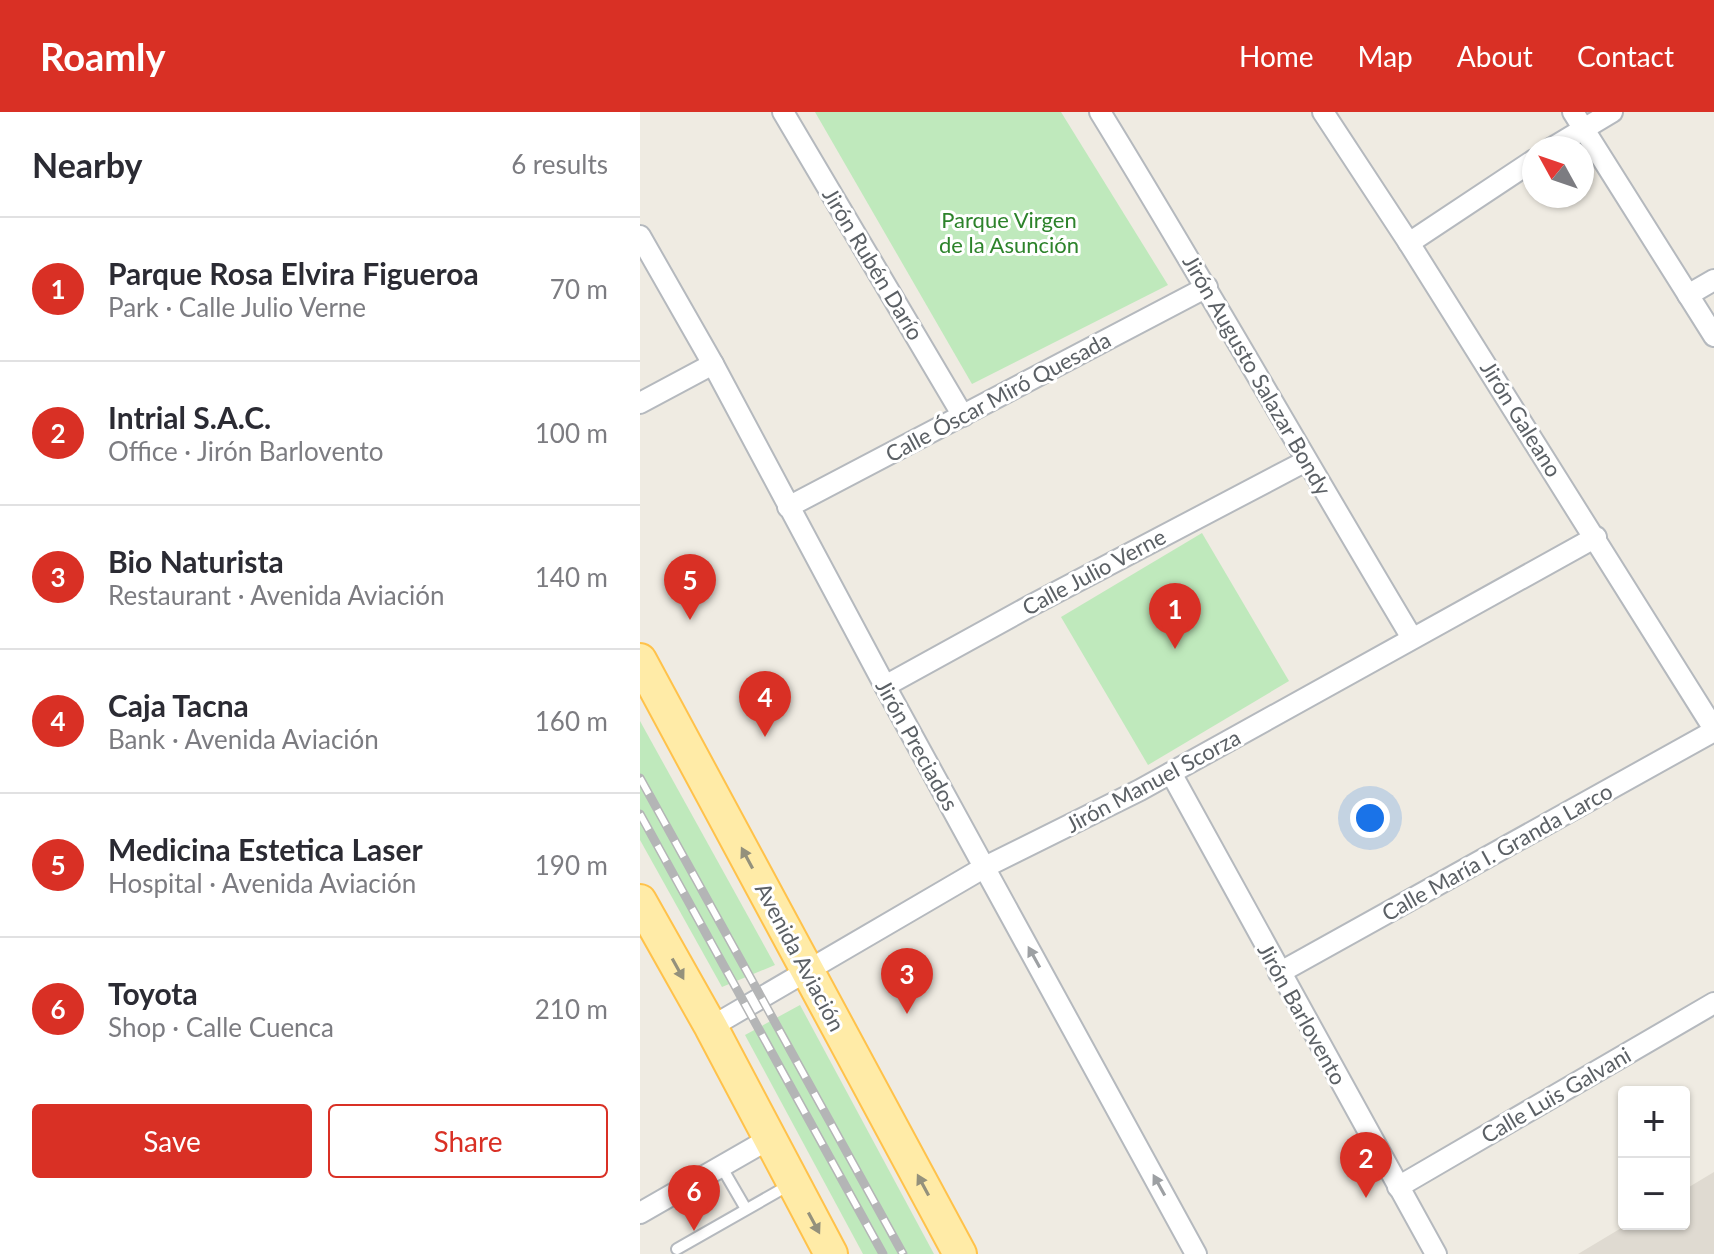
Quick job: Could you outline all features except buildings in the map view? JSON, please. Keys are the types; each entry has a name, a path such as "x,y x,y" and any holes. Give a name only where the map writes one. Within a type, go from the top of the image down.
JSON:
{"main road":[{"name":"Avenida Aviación","path":"640,660 960,1254"},
{"path":"640,901 711,1027 831,1254"}],"street":[{"name":"Jirón Rubén Darío","path":"783,112 963,416"},
{"name":"Jirón Augusto Salazar Bondy","path":"1100,112 1207,287 1412,638"},
{"name":"Jirón Galeano","path":"1323,112 1596,537 1714,730"},
{"path":"1563,136 1578,120 1612,112"},
{"path":"1578,120 1714,336"},
{"path":"1409,243 1522,168"},
{"name":"Jirón Preciados","path":"640,236 713,364 885,686 1196,1254"},
{"path":"1688,295 1714,280"},
{"name":"Calle Óscar Miró Quesada","path":"788,507 1207,287"},
{"path":"640,403 713,364"},
{"name":"Calle Julio Verne","path":"885,686 1306,461"},
{"name":"Jirón Manuel Scorza","path":"711,1027 985,867 1171,773 1596,537"},
{"name":"Calle María I. Granda Larco","path":"1279,973 1714,730"},
{"name":"Jirón Barlovento","path":"1171,773 1436,1254"},
{"name":"Calle Luis Galvani","path":"1398,1187 1714,1003"},
{"path":"640,1213 769,1139"}],"lane":[{"path":"721,1166 746,1209"},
{"path":"677,1249 793,1183"}],"shaded area":[{"path":"1714,1172 1714,1254 1578,1254 1618,1230 1690,1230 1690,1186"}],"green space":[{"name":"Parque Virgen de la Asunción","path":"815,112 1061,112 1168,285 972,384"},
{"path":"1202,533 1289,681 1148,765 1061,617"},
{"path":"640,721 775,965 722,987 640,840"},
{"path":"800,1005 934,1254 863,1254 745,1035"}],"railway":[{"path":"640,778 903,1254"},
{"path":"640,814 883,1254"}],"place":[{"name":"Medicina Estetica Laser","path":"690,620"},
{"name":"Parque Rosa Elvira Figueroa","path":"1175,649"},
{"name":"Caja Tacna","path":"765,737"},
{"name":"Bio Naturista","path":"907,1014"},
{"name":"Intrial S.A.C.","path":"1366,1198"},
{"name":"Toyota","path":"694,1231"}]}
